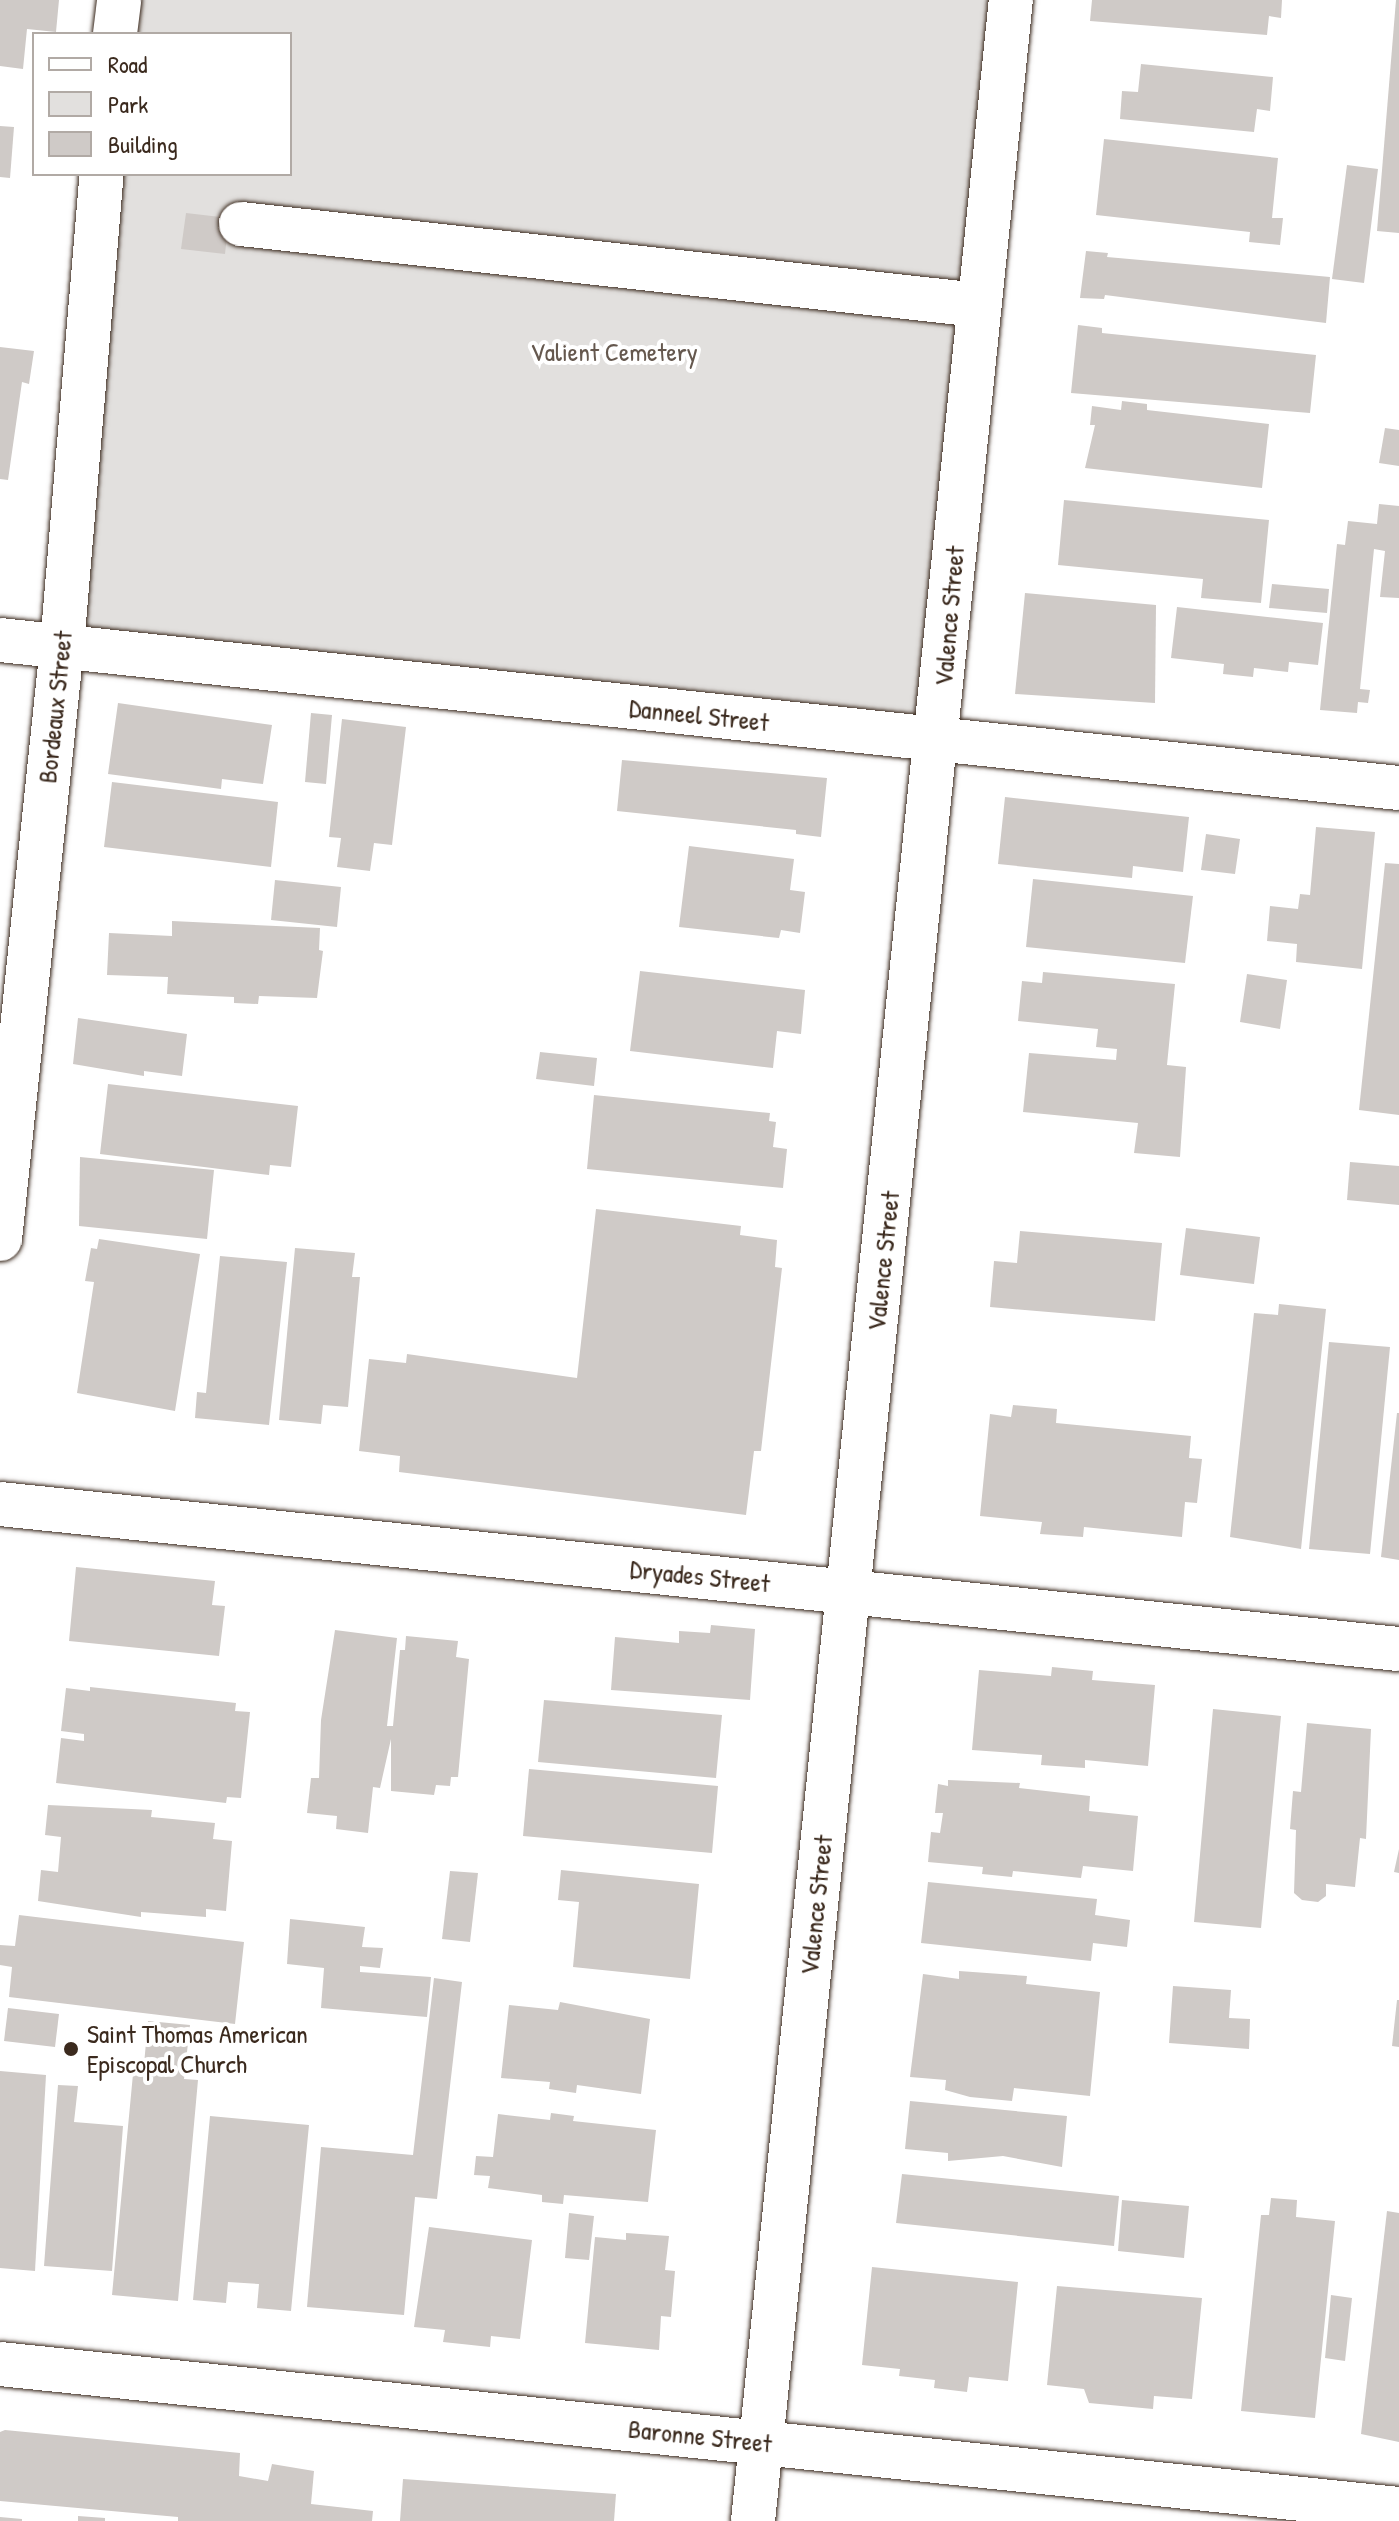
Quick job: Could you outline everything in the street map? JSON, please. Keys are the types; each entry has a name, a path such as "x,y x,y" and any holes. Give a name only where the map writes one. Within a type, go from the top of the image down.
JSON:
{"street":[{"path":"115,32 119,0"},
{"name":"Valence Street","path":"753,2521 1011,0"},
{"name":"Bordeaux Street","path":"0,1239 62,646 102,176"},
{"path":"241,224 978,305"},
{"name":"Danneel Street","path":"0,640 1399,788"},
{"name":"Dryades Street","path":"0,1504 1399,1649"},
{"name":"Baronne Street","path":"0,2364 1399,2509"}],"green space":[{"name":"Valient Cemetery","path":"119,0 1011,0 937,740 62,646 102,176 292,176 292,32 115,32"}],"building":[{"path":"0,0 59,0 56,32 27,29 23,69 0,66"},
{"path":"1092,0 1282,0 1281,18 1269,16 1267,35 1090,21"},
{"path":"1396,0 1399,0 1399,233 1377,231"},
{"path":"1141,64 1273,77 1270,111 1257,109 1254,132 1120,119 1122,91 1138,92"},
{"path":"0,126 14,127 10,178 0,177"},
{"path":"1104,139 1278,158 1272,218 1283,218 1280,245 1249,242 1250,232 1096,215"},
{"path":"1347,165 1378,169 1364,283 1332,279"},
{"path":"186,213 229,218 225,254 181,249"},
{"path":"1086,251 1108,253 1107,257 1330,277 1326,323 1105,295 1104,299 1080,298"},
{"path":"1078,325 1102,328 1102,333 1316,355 1310,413 1071,393"},
{"path":"0,347 34,351 29,384 22,382 8,480 0,479"},
{"path":"1122,401 1147,404 1147,410 1269,424 1262,488 1085,468 1095,425 1090,425 1092,406 1121,410"},
{"path":"1385,428 1399,430 1399,466 1379,463"},
{"path":"1064,500 1269,520 1261,603 1201,598 1203,579 1058,565"},
{"path":"1379,504 1399,506 1399,598 1380,597 1385,551 1374,549 1360,689 1370,690 1368,703 1358,702 1357,713 1320,710 1337,544 1345,545 1348,521 1377,524"},
{"path":"1272,584 1329,589 1327,613 1269,608"},
{"path":"1025,593 1156,605 1155,703 1015,694"},
{"path":"1177,607 1323,623 1318,665 1289,662 1288,672 1254,668 1253,677 1223,674 1224,664 1171,658"},
{"path":"118,703 272,725 263,784 222,779 221,789 108,774"},
{"path":"311,713 332,715 326,784 305,782"},
{"path":"342,719 406,727 392,845 374,843 370,871 337,867 341,838 329,837"},
{"path":"622,760 827,778 821,837 796,834 796,830 617,811"},
{"path":"112,782 278,802 271,867 104,847"},
{"path":"1005,797 1189,817 1183,872 1133,866 1132,878 998,864"},
{"path":"1316,827 1375,832 1362,969 1296,962 1297,944 1267,941 1270,906 1298,909 1300,894 1310,895"},
{"path":"1206,834 1240,839 1235,874 1201,870"},
{"path":"689,846 794,859 790,890 805,892 800,933 781,930 779,938 679,927"},
{"path":"1385,863 1399,864 1399,1115 1359,1110"},
{"path":"1033,879 1193,896 1185,963 1026,947"},
{"path":"275,880 341,887 337,927 271,920"},
{"path":"172,921 320,928 319,950 323,951 317,998 259,996 258,1004 234,1003 234,997 167,994 168,977 107,975 109,933 172,936"},
{"path":"640,971 805,990 801,1034 777,1031 773,1068 630,1051"},
{"path":"1043,972 1175,984 1167,1065 1186,1067 1180,1157 1134,1153 1138,1123 1023,1112 1029,1053 1116,1060 1117,1049 1096,1047 1098,1029 1018,1021 1022,981 1042,983"},
{"path":"1247,974 1287,980 1280,1029 1240,1022"},
{"path":"78,1018 187,1034 182,1076 144,1071 144,1076 73,1064"},
{"path":"540,1052 597,1058 594,1086 536,1079"},
{"path":"108,1084 298,1106 291,1167 270,1165 269,1175 100,1154"},
{"path":"594,1095 770,1113 769,1121 776,1122 773,1147 787,1149 783,1188 587,1169"},
{"path":"80,1157 214,1170 207,1239 79,1226"},
{"path":"1350,1162 1399,1166 1399,1205 1347,1200"},
{"path":"596,1209 741,1226 740,1235 777,1240 775,1267 782,1268 761,1451 754,1451 746,1515 399,1472 400,1456 359,1451 369,1359 406,1363 407,1354 577,1378"},
{"path":"1186,1228 1260,1237 1254,1284 1180,1275"},
{"path":"1020,1231 1162,1243 1155,1321 990,1307 994,1261 1017,1263"},
{"path":"99,1239 200,1254 175,1411 77,1393 94,1282 85,1281 91,1248 97,1249"},
{"path":"295,1248 355,1253 352,1277 360,1277 348,1407 323,1405 321,1424 279,1420"},
{"path":"220,1256 287,1262 269,1425 195,1418 197,1392 206,1393"},
{"path":"1279,1304 1326,1309 1301,1549 1230,1537 1254,1313 1278,1315"},
{"path":"1329,1342 1390,1347 1370,1554 1309,1549"},
{"path":"1013,1405 1057,1409 1056,1423 1191,1436 1189,1458 1202,1459 1197,1503 1185,1502 1182,1537 1084,1527 1083,1537 1040,1534 1042,1522 980,1516 990,1414 1011,1417"},
{"path":"1399,1413 1399,1560 1381,1557"},
{"path":"76,1567 215,1581 212,1605 225,1606 219,1656 69,1641"},
{"path":"711,1625 755,1629 750,1700 611,1690 615,1637 679,1643 679,1631 710,1633"},
{"path":"335,1630 397,1638 387,1726 393,1726 400,1650 405,1650 406,1636 458,1641 456,1657 469,1659 458,1777 451,1777 450,1786 436,1785 434,1795 391,1791 391,1739 380,1788 373,1787 368,1833 336,1829 337,1816 307,1813 311,1778 319,1778 321,1720"},
{"path":"1052,1667 1093,1671 1092,1680 1155,1685 1148,1766 1085,1760 1085,1768 1041,1765 1042,1755 972,1750 979,1670 1051,1676"},
{"path":"90,1687 236,1703 235,1711 250,1712 241,1798 227,1797 226,1803 56,1783 61,1738 84,1741 84,1734 61,1731 66,1688 90,1691"},
{"path":"544,1700 722,1715 716,1778 538,1762"},
{"path":"1213,1709 1281,1716 1261,1928 1194,1922"},
{"path":"1307,1723 1371,1729 1366,1839 1360,1838 1355,1887 1326,1884 1326,1896 1318,1902 1302,1900 1294,1893 1296,1830 1290,1829 1293,1791 1301,1792"},
{"path":"529,1769 718,1786 712,1853 523,1836"},
{"path":"948,1780 1020,1783 1019,1788 1090,1796 1089,1811 1138,1816 1133,1871 1083,1866 1081,1878 1013,1871 1012,1877 982,1874 983,1867 928,1862 931,1832 940,1833 943,1813 935,1813 938,1784 948,1786"},
{"path":"48,1805 152,1810 151,1817 215,1823 213,1839 232,1841 226,1911 206,1909 206,1917 141,1912 141,1917 38,1901 41,1870 58,1872 61,1837 45,1835"},
{"path":"1399,1849 1399,1873 1394,1872"},
{"path":"561,1870 699,1884 690,1979 573,1967 579,1902 558,1900"},
{"path":"450,1871 478,1873 470,1942 442,1939"},
{"path":"928,1882 1097,1899 1095,1915 1130,1920 1127,1947 1093,1943 1091,1961 921,1943"},
{"path":"19,1915 244,1942 235,2024 9,1997 12,1967 0,1965 0,1945 15,1946"},
{"path":"290,1919 365,1927 362,1947 383,1948 380,1968 360,1966 360,1972 431,1977 427,2017 321,2008 324,1968 287,1964"},
{"path":"959,1971 1027,1976 1026,1984 1100,1992 1090,2096 1014,2088 1012,2101 970,2097 945,2090 946,2080 910,2077 923,1974 959,1979"},
{"path":"434,1978 462,1982 437,2199 415,2197 404,2315 307,2307 321,2147 413,2155"},
{"path":"1173,1986 1231,1990 1229,2018 1250,2019 1249,2049 1169,2043"},
{"path":"1399,2000 1399,2047 1392,2046"},
{"path":"560,2002 650,2019 641,2094 577,2085 576,2093 549,2089 550,2082 501,2078 509,2005 558,2010"},
{"path":"8,2008 59,2014 55,2047 4,2041"},
{"path":"148,2021 190,2025 184,2079 198,2080 178,2301 112,2295 133,2074 143,2075"},
{"path":"0,2071 46,2075 35,2271 0,2268"},
{"path":"58,2085 78,2086 74,2122 123,2126 112,2271 44,2266"},
{"path":"910,2101 1067,2116 1062,2167 1003,2156 948,2161 948,2153 905,2149"},
{"path":"551,2113 574,2116 573,2121 656,2130 648,2202 564,2195 563,2204 542,2202 542,2195 488,2188 490,2176 474,2175 476,2156 493,2157 498,2114 550,2120"},
{"path":"210,2116 309,2125 291,2311 257,2308 259,2284 228,2282 226,2303 193,2300"},
{"path":"902,2174 1119,2196 1114,2246 896,2223"},
{"path":"1271,2198 1297,2200 1296,2217 1335,2221 1315,2418 1241,2411 1261,2215 1269,2215"},
{"path":"1122,2200 1189,2206 1184,2258 1118,2251"},
{"path":"1387,2211 1399,2213 1399,2442 1361,2434"},
{"path":"569,2213 594,2216 589,2260 565,2258"},
{"path":"429,2227 532,2240 520,2339 491,2336 490,2347 443,2342 445,2330 414,2327"},
{"path":"626,2233 669,2236 665,2270 675,2271 671,2317 661,2316 659,2350 585,2343 595,2237 626,2240"},
{"path":"872,2267 1018,2282 1008,2381 969,2377 967,2392 934,2388 935,2380 899,2376 900,2369 862,2365"},
{"path":"1057,2286 1202,2298 1192,2399 1154,2396 1153,2409 1089,2403 1084,2389 1047,2385"},
{"path":"1331,2295 1352,2298 1345,2361 1325,2358"},
{"path":"5,2430 240,2453 239,2476 268,2481 272,2464 314,2471 311,2504 373,2511 372,2521 178,2521 178,2517 0,2501 0,2432"},
{"path":"403,2479 616,2494 614,2521 400,2521"},
{"path":"78,2516 105,2518 105,2521 78,2521"},
{"path":"0,2517 22,2519 22,2521 0,2521"}],"place":[{"name":"Saint Thomas American Episcopal Church","path":"71,2049"}]}
